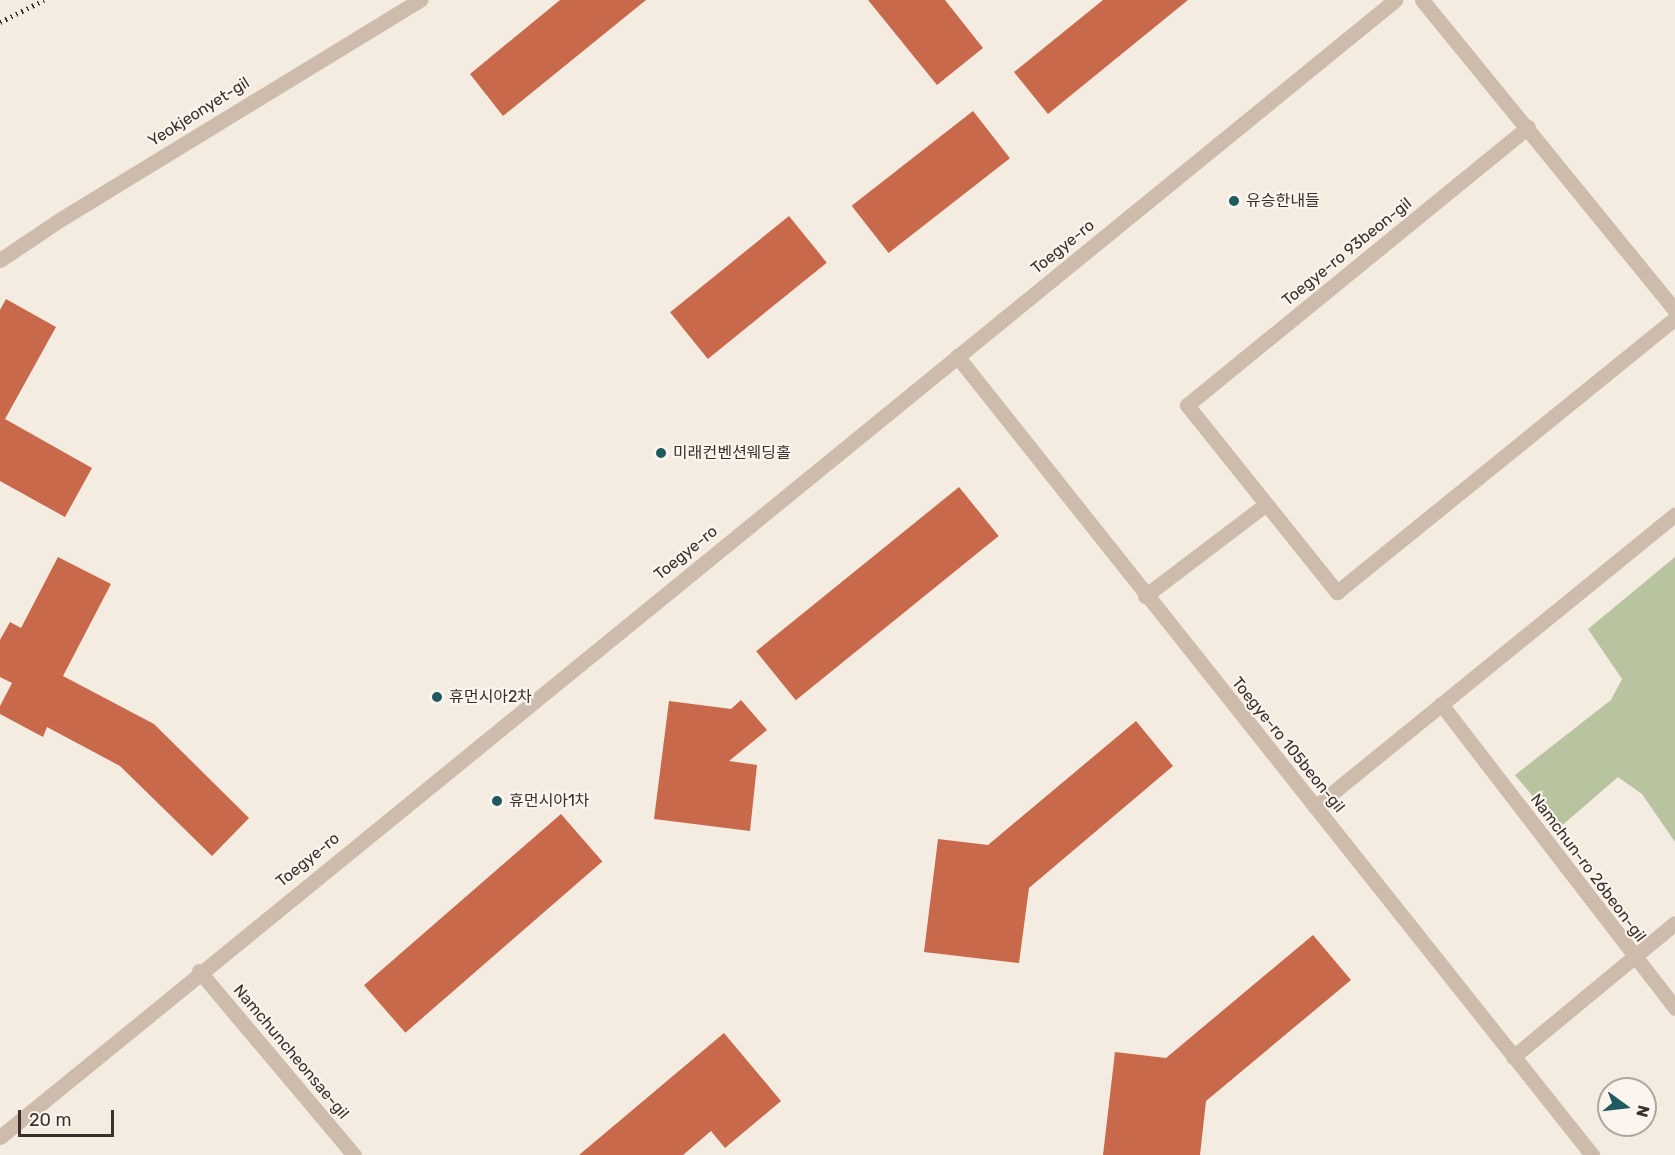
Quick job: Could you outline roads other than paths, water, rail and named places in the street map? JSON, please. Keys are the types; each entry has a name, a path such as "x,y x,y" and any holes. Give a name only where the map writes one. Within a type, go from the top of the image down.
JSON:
{"street":[{"name":"Yeokjeonyet-gil","path":"0,260 61,219 420,0"},
{"name":"Toegye-ro","path":"0,1137 200,971 1395,0"},
{"path":"1422,0 1528,127 1675,310"},
{"name":"Toegye-ro 93beon-gil","path":"1266,504 1188,405 1528,127"},
{"path":"1145,596 1266,504 1337,592 1675,318"},
{"name":"Toegye-ro 105beon-gil","path":"957,356 1145,596 1592,1155"},
{"path":"1315,807 1675,514"},
{"name":"Namchun-ro 26beon-gil","path":"1441,704 1634,958 1513,1057"},
{"path":"1675,923 1634,958 1675,1008"},
{"name":"Namchuncheonsae-gil","path":"200,971 354,1155"}],"railway":[{"path":"0,22 44,0"}],"place":[{"name":"유승한내들","path":"1234,201"},
{"name":"미래컨벤션웨딩홀","path":"661,453"},
{"name":"휴먼시아2차","path":"437,697"},
{"name":"휴먼시아1차","path":"497,801"}]}
